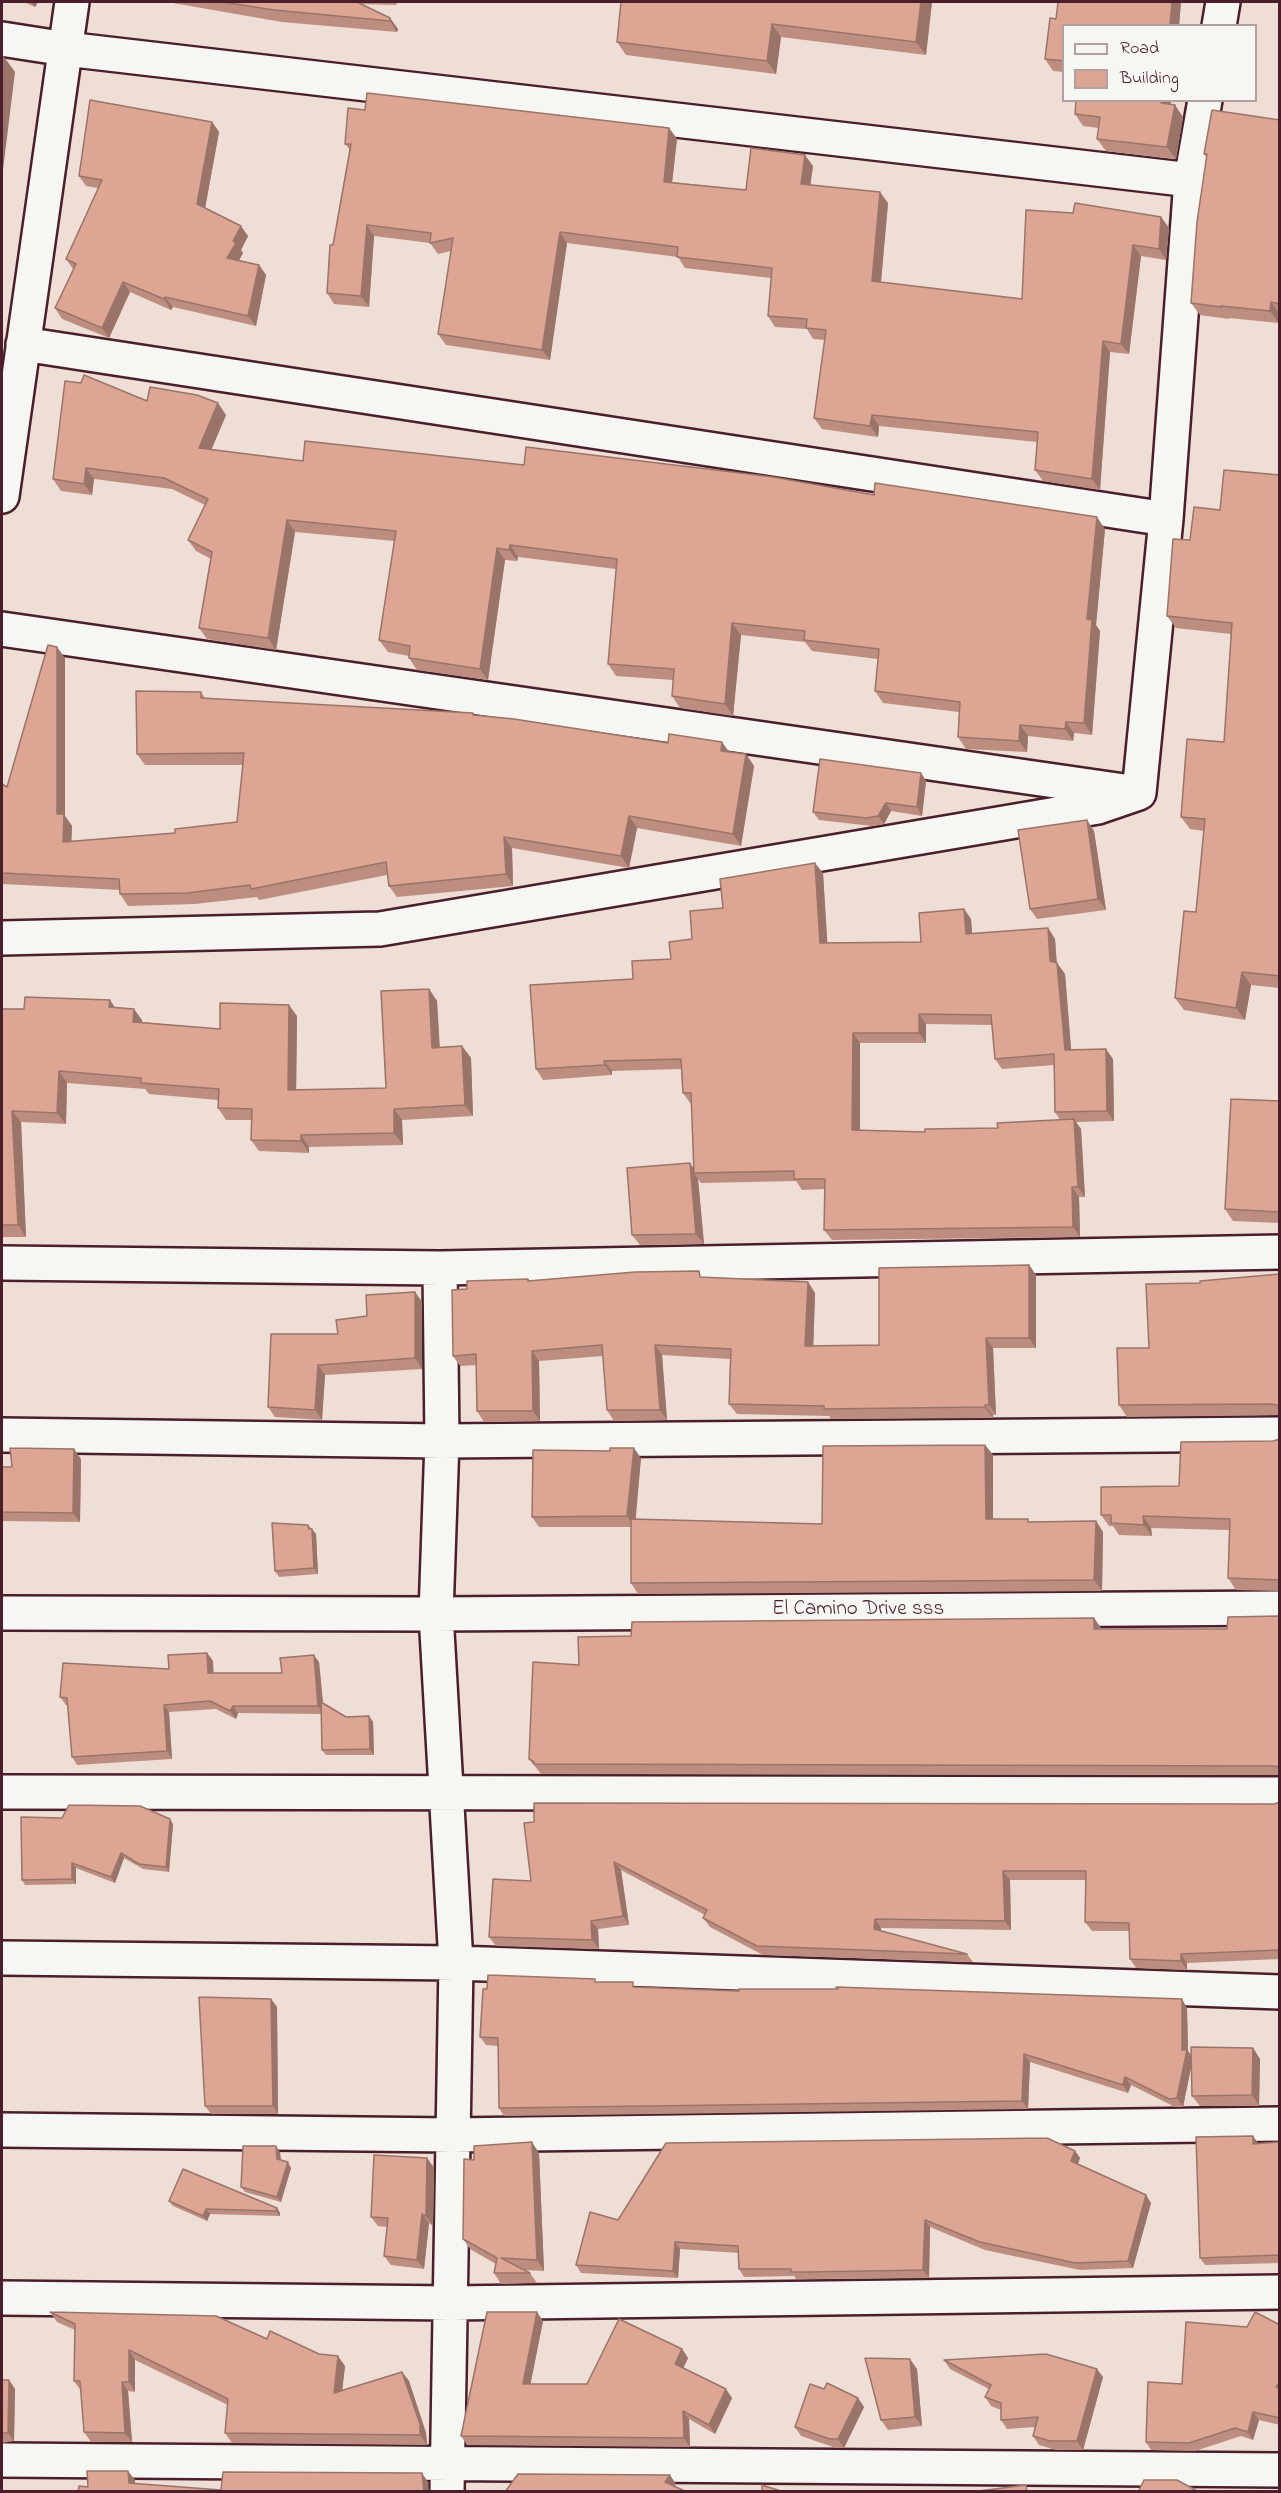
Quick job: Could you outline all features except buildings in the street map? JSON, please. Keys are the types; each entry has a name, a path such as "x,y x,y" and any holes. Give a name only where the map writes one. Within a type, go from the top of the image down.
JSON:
{"street":[{"path":"2,496 72,2"},
{"path":"1219,24 1223,2"},
{"path":"2,39 66,49 1191,180"},
{"path":"1139,793 1166,519 1191,180 1205,102"},
{"path":"23,344 1166,519"},
{"path":"2,628 1139,793"},
{"path":"2,938 380,928 1098,807 1139,793"},
{"path":"2,1263 440,1268 1280,1252"},
{"path":"440,1268 442,1442 436,1614 456,1964 447,2478"},
{"path":"2,1435 442,1442 1280,1434"},
{"name":"El Camino Drive sss","path":"2,1613 436,1614 1280,1608"},
{"path":"2,1792 1280,1794"},
{"path":"2,1958 456,1964 1280,1992"},
{"path":"2,2130 452,2135 1280,2124"},
{"path":"2,2298 451,2303 1280,2292"},
{"path":"2,2460 447,2478 1280,2470"}]}
